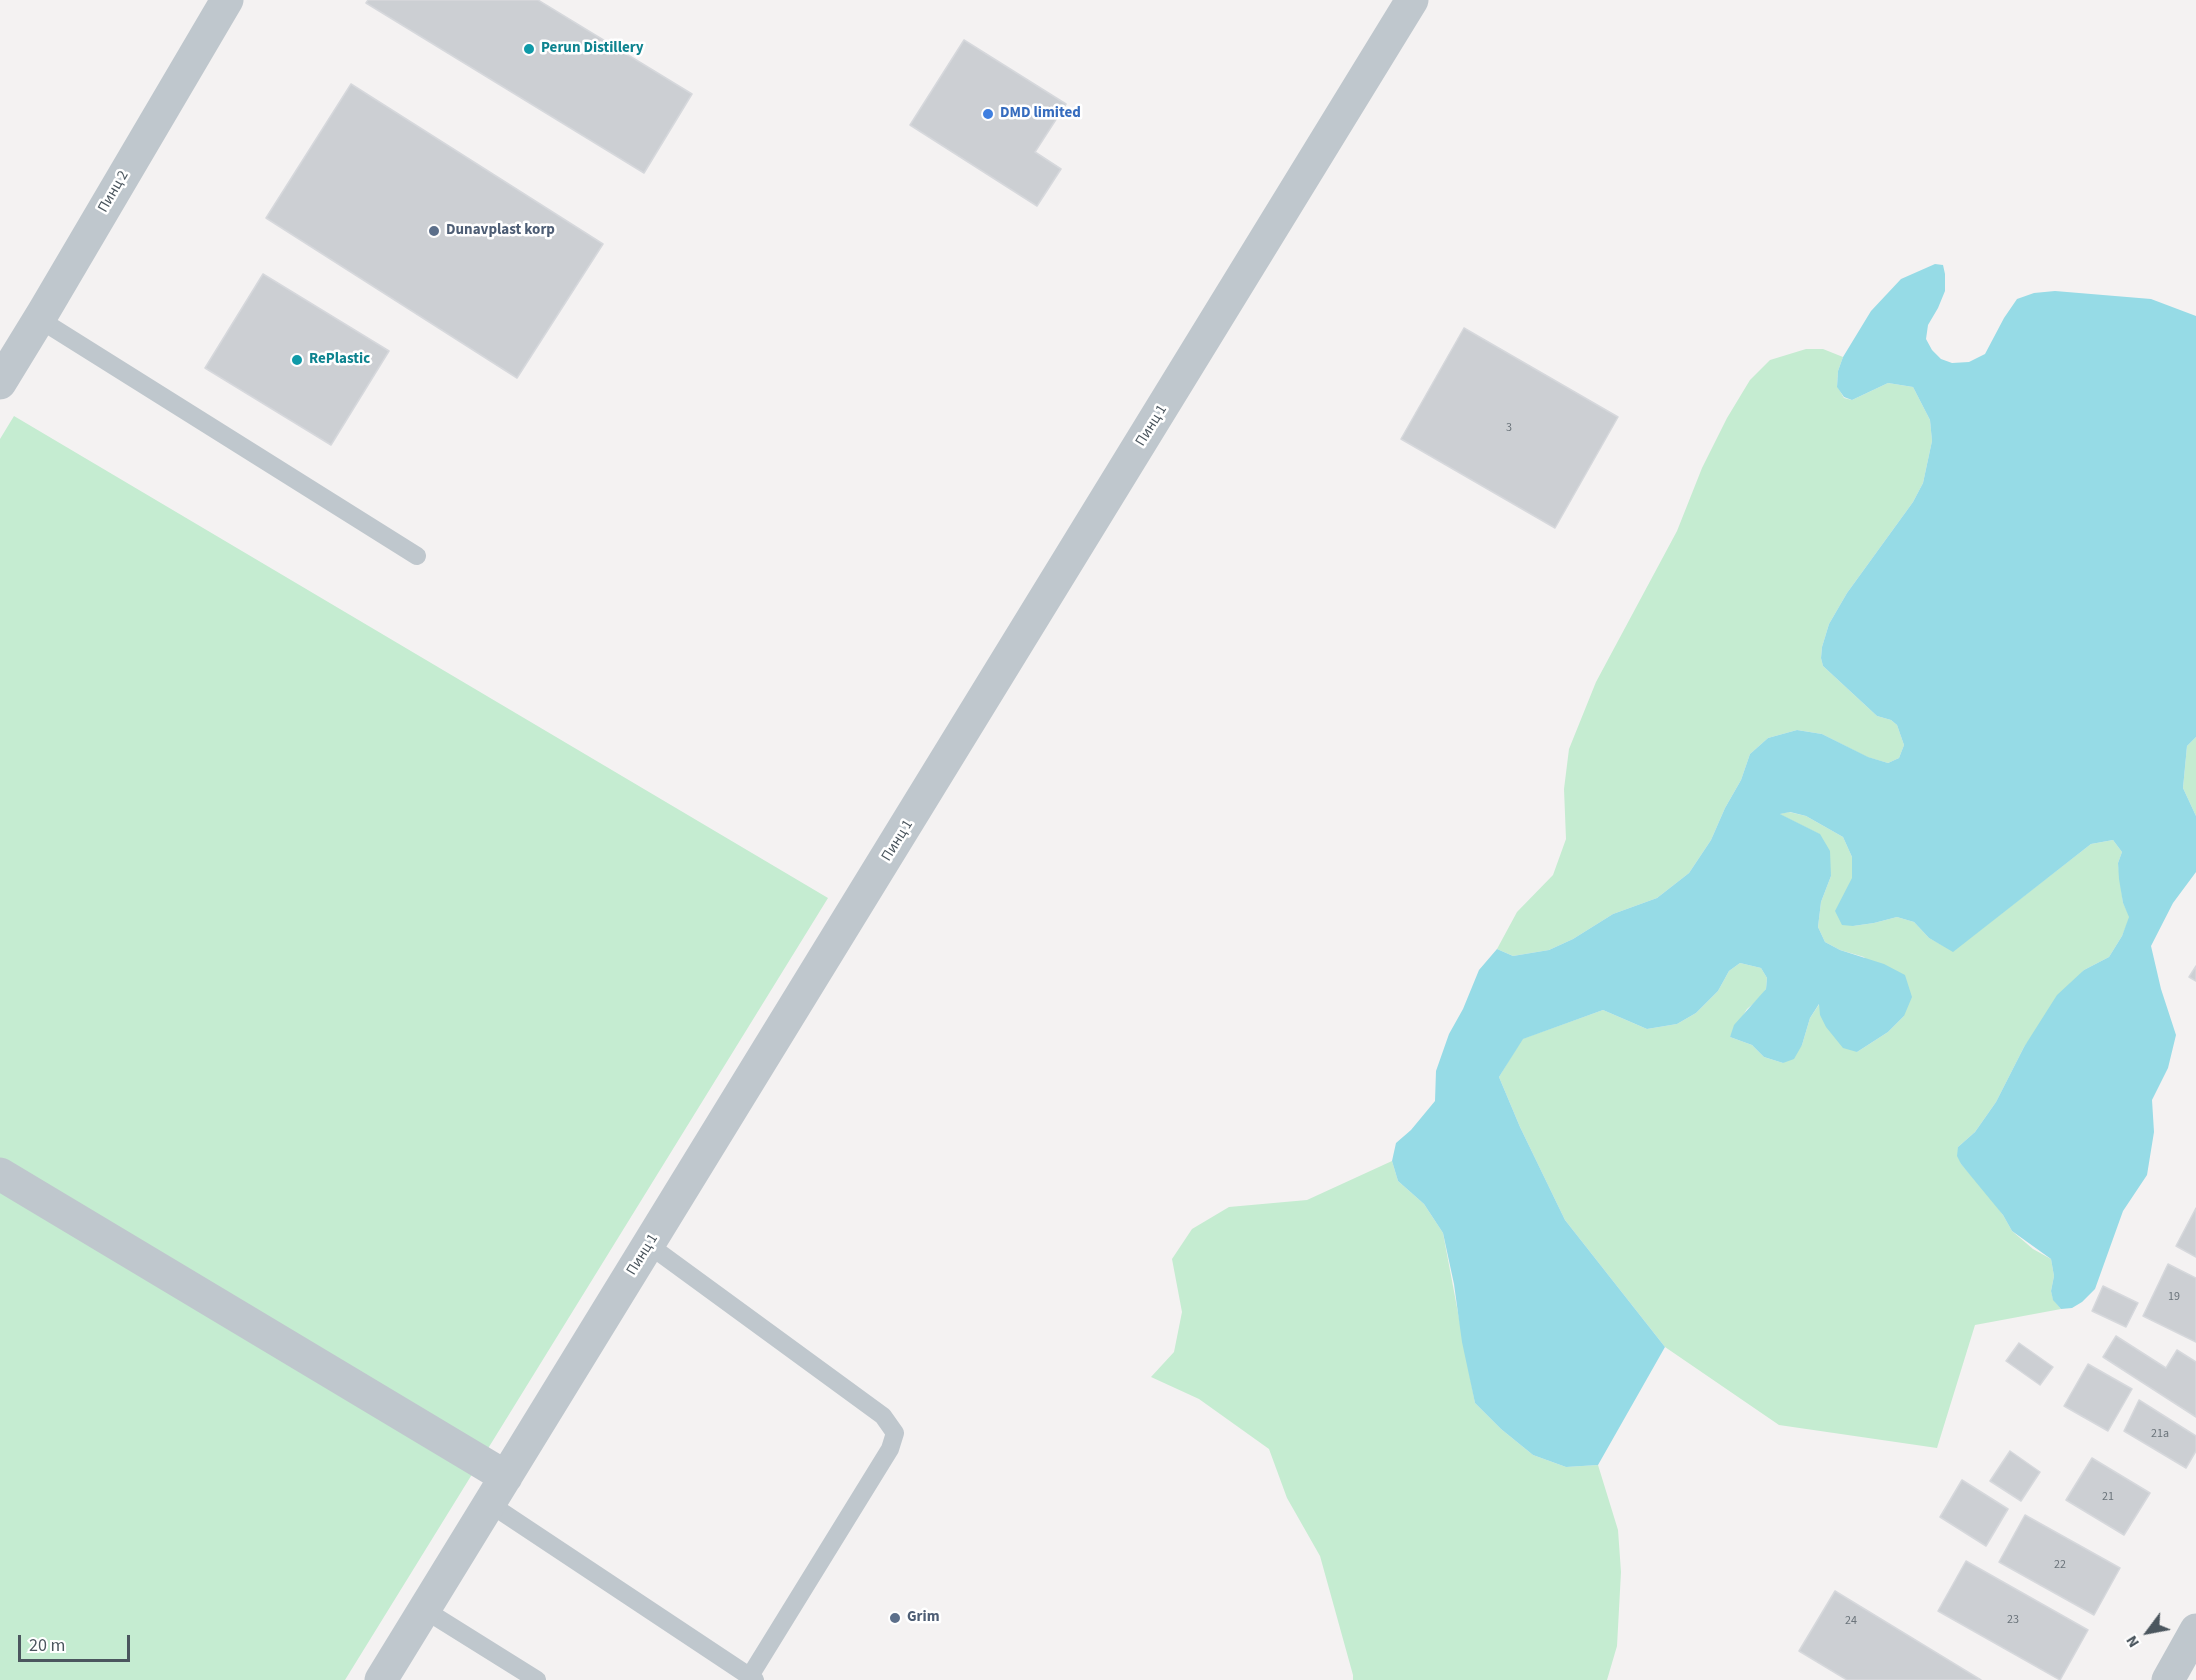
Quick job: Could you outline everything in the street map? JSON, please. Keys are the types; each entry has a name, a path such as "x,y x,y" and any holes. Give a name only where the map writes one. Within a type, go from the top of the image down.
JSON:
{"street":[{"name":"Пинц 2","path":"0,382 227,0"},
{"name":"Пинц 1","path":"381,1680 1412,0"},
{"path":"0,1174 498,1490"},
{"path":"2168,1680 2196,1630"}],"lane":[{"path":"39,319 417,556"},
{"path":"498,1490 753,1678 890,1449 895,1433 884,1416 649,1245"},
{"path":"425,1610 537,1680"}],"green space":[{"path":"1806,349 1823,349 1843,357 1838,371 1837,386 1844,398 1852,400 1888,383 1913,387 1930,420 1932,441 1923,483 1913,502 1847,593 1829,624 1822,647 1823,666 1877,716 1891,720 1897,725 1904,745 1899,758 1888,763 1867,757 1822,734 1797,730 1768,738 1750,754 1741,780 1711,840 1689,873 1657,898 1613,914 1573,939 1549,950 1513,956 1497,949 1517,912 1553,875 1566,839 1564,789 1569,749 1596,682 1677,531 1702,468 1727,418 1750,380 1770,360"},
{"path":"14,416 828,898 345,1680 0,1680 0,439"},
{"path":"2196,737 2196,816 2183,788 2187,746"},
{"path":"1789,812 1806,816 1843,837 1852,857 1853,926 1897,917 1914,922 1929,938 1953,951 2091,844 2113,840 2122,852 2118,863 2123,903 2130,917 2122,936 2109,957 2084,970 2024,1047 1996,1102 1975,1132 1958,1147 1961,1164 1988,1194 2012,1231 2033,1249 2051,1259 2054,1276 2051,1291 2053,1299 2061,1309 1975,1325 1937,1448 1779,1425 1665,1347 1565,1220 1520,1127 1499,1077 1522,1039 1603,1010 1647,1029 1677,1024 1696,1013 1718,991 1729,971 1740,963 1761,968 1767,978 1766,989 1760,998 1747,1009 1730,1037 1752,1045 1764,1057 1783,1063 1802,1045 1810,1018 1820,1003 1857,1052 1888,1032 1904,1016 1864,957 1840,950 1825,942 1818,927 1821,902 1831,876 1819,834 1779,814"},
{"path":"1392,1161 1398,1181 1424,1204 1443,1233 1475,1403 1501,1429 1533,1455 1566,1467 1598,1465 1618,1530 1621,1572 1617,1646 1607,1680 1353,1680 1320,1556 1287,1498 1269,1449 1199,1399 1151,1377 1174,1352 1182,1312 1172,1259 1192,1229 1229,1207 1307,1200"}],"water":[{"path":"1935,264 1943,265 1945,291 1928,325 1926,339 1941,359 1952,363 1969,362 1985,354 2017,299 2034,293 2055,291 2151,299 2196,316 2196,737 2187,746 2183,788 2196,816 2196,872 2173,903 2151,946 2161,989 2176,1035 2168,1068 2152,1100 2154,1132 2147,1175 2123,1211 2095,1289 2072,1308 2061,1309 2053,1300 2051,1291 2054,1276 2051,1259 2012,1231 2003,1215 1957,1156 1958,1147 1975,1132 1996,1102 2024,1047 2057,995 2084,970 2109,957 2122,936 2129,917 2123,903 2119,879 2118,863 2122,852 2113,840 2091,844 1953,952 1929,938 1914,922 1897,917 1874,923 1842,925 1835,911 1852,878 1852,857 1843,837 1806,816 1790,812 1780,814 1820,834 1830,851 1831,876 1821,902 1818,927 1825,942 1840,950 1884,964 1905,975 1912,997 1904,1016 1888,1032 1857,1052 1843,1048 1826,1027 1820,1015 1819,1004 1810,1018 1802,1045 1794,1059 1783,1063 1764,1057 1752,1045 1730,1037 1734,1025 1766,989 1767,978 1761,968 1740,963 1729,971 1718,991 1696,1013 1677,1024 1647,1029 1603,1010 1523,1039 1499,1077 1520,1127 1565,1220 1665,1347 1598,1465 1566,1467 1533,1455 1501,1429 1475,1403 1443,1233 1424,1204 1398,1181 1392,1161 1396,1143 1411,1130 1435,1101 1436,1071 1449,1034 1463,1009 1479,970 1497,949 1513,956 1549,950 1573,939 1613,914 1657,898 1689,873 1711,840 1741,780 1750,754 1768,738 1797,730 1822,734 1868,757 1888,763 1899,758 1904,745 1897,725 1891,720 1877,716 1823,666 1822,647 1829,624 1847,593 1913,502 1923,483 1932,441 1930,420 1913,387 1888,383 1852,400 1844,397 1837,387 1838,371 1843,357 1871,311 1901,279"}],"building":[{"name":"Perun Distillery","path":"368,0 538,0 692,94 644,173 366,3"},
{"name":"DMD limited","path":"964,40 1066,104 1035,152 1061,169 1037,206 910,125"},
{"name":"Dunavplast korp","path":"351,84 603,244 517,378 266,218"},
{"name":"RePlastic","path":"263,274 389,351 331,445 205,368"},
{"path":"1464,328 1618,417 1555,528 1401,439"},
{"path":"2196,966 2196,981 2189,977"},
{"path":"2196,1208 2196,1257 2176,1246"},
{"path":"2168,1264 2196,1278 2196,1342 2143,1316"},
{"path":"2103,1286 2138,1303 2126,1327 2092,1311"},
{"path":"2116,1336 2166,1368 2177,1350 2196,1362 2196,1417 2103,1357"},
{"path":"2019,1343 2053,1367 2040,1385 2006,1361"},
{"path":"2088,1364 2132,1389 2108,1431 2064,1406"},
{"path":"2139,1400 2196,1436 2196,1451 2186,1468 2124,1431"},
{"path":"2010,1451 2040,1472 2021,1501 1990,1481"},
{"path":"2092,1458 2150,1493 2124,1535 2066,1500"},
{"path":"1962,1480 2008,1509 1986,1546 1940,1517"},
{"path":"2025,1515 2120,1568 2094,1615 1999,1562"},
{"path":"1966,1561 2088,1630 2060,1680 1938,1611"},
{"path":"1835,1591 1981,1680 1847,1680 1799,1651"}],"place":[{"name":"Perun Distillery","path":"529,49"},
{"name":"DMD limited","path":"988,114"},
{"name":"Dunavplast korp","path":"434,231"},
{"name":"RePlastic","path":"297,360"},
{"name":"Grim","path":"895,1618"}]}
